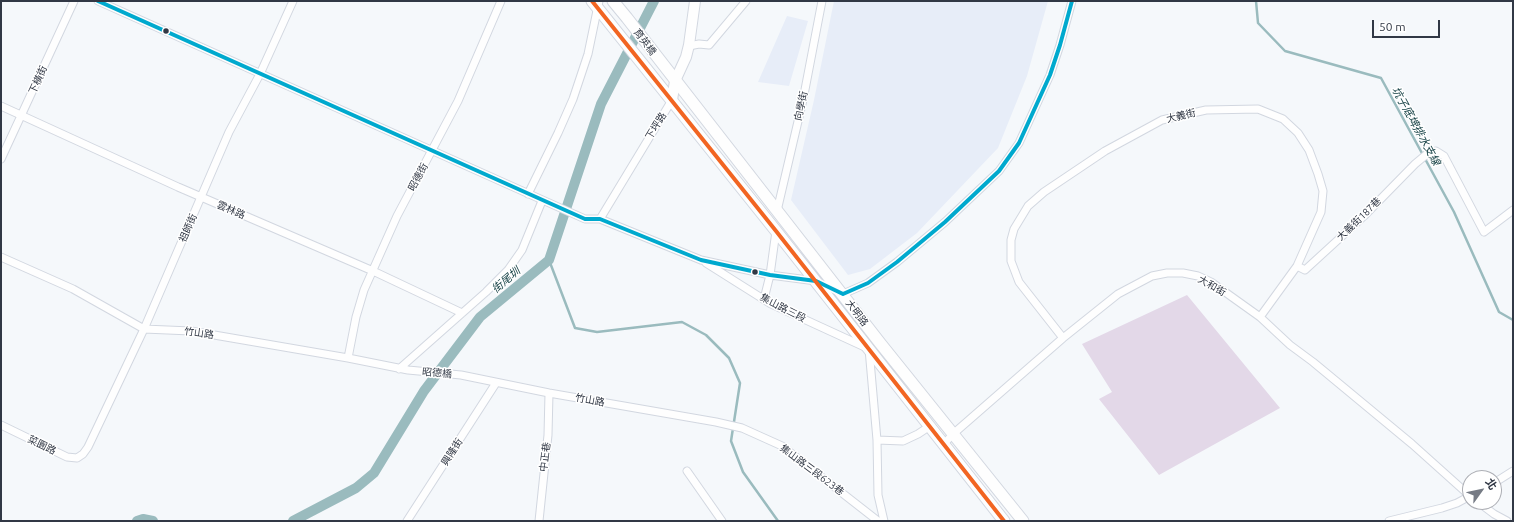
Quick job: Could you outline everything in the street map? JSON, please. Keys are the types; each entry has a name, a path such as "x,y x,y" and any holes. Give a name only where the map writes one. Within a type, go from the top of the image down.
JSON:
{"main road":[{"name":"育英橋","path":"612,1 664,66"},
{"name":"育英橋","path":"596,3 653,77"},
{"name":"大明路","path":"664,66 880,343 1023,521"},
{"name":"大明路","path":"653,77 776,230 1004,521"}],"street":[{"name":"下橫街","path":"1,159 74,1"},
{"path":"98,1 542,201 522,250 508,270 486,292 399,369"},
{"name":"祖師街","path":"83,454 88,447 144,329 229,132 260,74 293,1"},
{"name":"昭德街","path":"348,358 356,317 364,290 397,216 458,101 501,1"},
{"name":"下坪路","path":"600,219 672,100 675,81 686,57 689,46 695,1"},
{"path":"689,46 699,44 709,45 746,1"},
{"name":"向學街","path":"777,211 803,100 822,1"},
{"path":"843,294 868,283 897,262 945,222 999,171 1019,143 1050,75 1072,1"},
{"path":"528,194 573,99 588,54 596,3"},
{"name":"雲林路","path":"1,106 202,197 373,271 462,313"},
{"name":"大義街","path":"1062,338 1019,282 1011,261 1010,240 1014,229 1028,206 1044,192 1105,151 1162,120 1206,110 1258,109 1283,119 1298,133 1309,150 1323,191 1321,212 1297,266 1260,317"},
{"name":"大義街187巷","path":"1297,266 1305,270 1364,216 1419,160 1427,154 1436,151 1444,156 1484,232 1513,210"},
{"name":"集山路三段","path":"542,201 585,219 600,219 701,260 764,299 869,350"},
{"path":"764,299 770,275 776,230"},
{"name":"竹山路","path":"1,257 73,289 144,329 190,331 348,358 412,371"},
{"name":"集山路三段","path":"701,260 770,275 816,281 843,294"},
{"name":"大和街","path":"943,445 953,434 1062,338 1118,294 1148,278 1167,273 1183,273 1205,279 1260,317 1290,345 1313,362 1412,444 1462,489"},
{"path":"880,343 869,350 877,440 878,495 884,521"},
{"name":"昭德橋","path":"412,371 461,375"},
{"name":"竹山路","path":"461,375 549,393 719,422 742,428"},
{"name":"興隆街","path":"407,521 496,383"},
{"name":"中正巷","path":"539,521 548,434 549,393"},
{"name":"菜園路","path":"1,425 67,457 77,458 83,454"},
{"path":"877,440 903,441 930,426"},
{"name":"集山路三段623巷","path":"742,428 782,446 878,521"},
{"path":"687,471 722,521"},
{"path":"1502,478 1513,471"},
{"path":"1389,521 1442,508 1462,500"},
{"path":"1489,510 1506,521"}],"shaded area":[{"path":"834,1 1048,1 1027,76 998,148 917,233 870,269 848,275 791,200 814,100"},
{"path":"787,16 808,21 789,86 758,82"},
{"path":"1187,295 1280,408 1159,475 1099,399 1112,392 1082,344"}],"waterway":[{"name":"街尾圳","path":"293,521 356,488 374,473 424,391 480,317 549,260 601,104 654,1"},
{"name":"坑子底埤排水支線","path":"1256,1 1258,23 1285,51 1381,78 1454,212 1499,312 1513,320"},
{"path":"549,260 575,328 597,332 682,322 706,335 729,358 740,383 731,441 743,472 778,521"},
{"name":"街尾圳","path":"137,521 143,519 153,521"}],"transit line":[{"path":"98,1 585,219 600,219 701,260 770,275 816,281 843,294 868,283 897,262 945,222 999,171 1019,143 1050,75 1072,1"},
{"path":"592,1 776,231 1004,521"}]}
